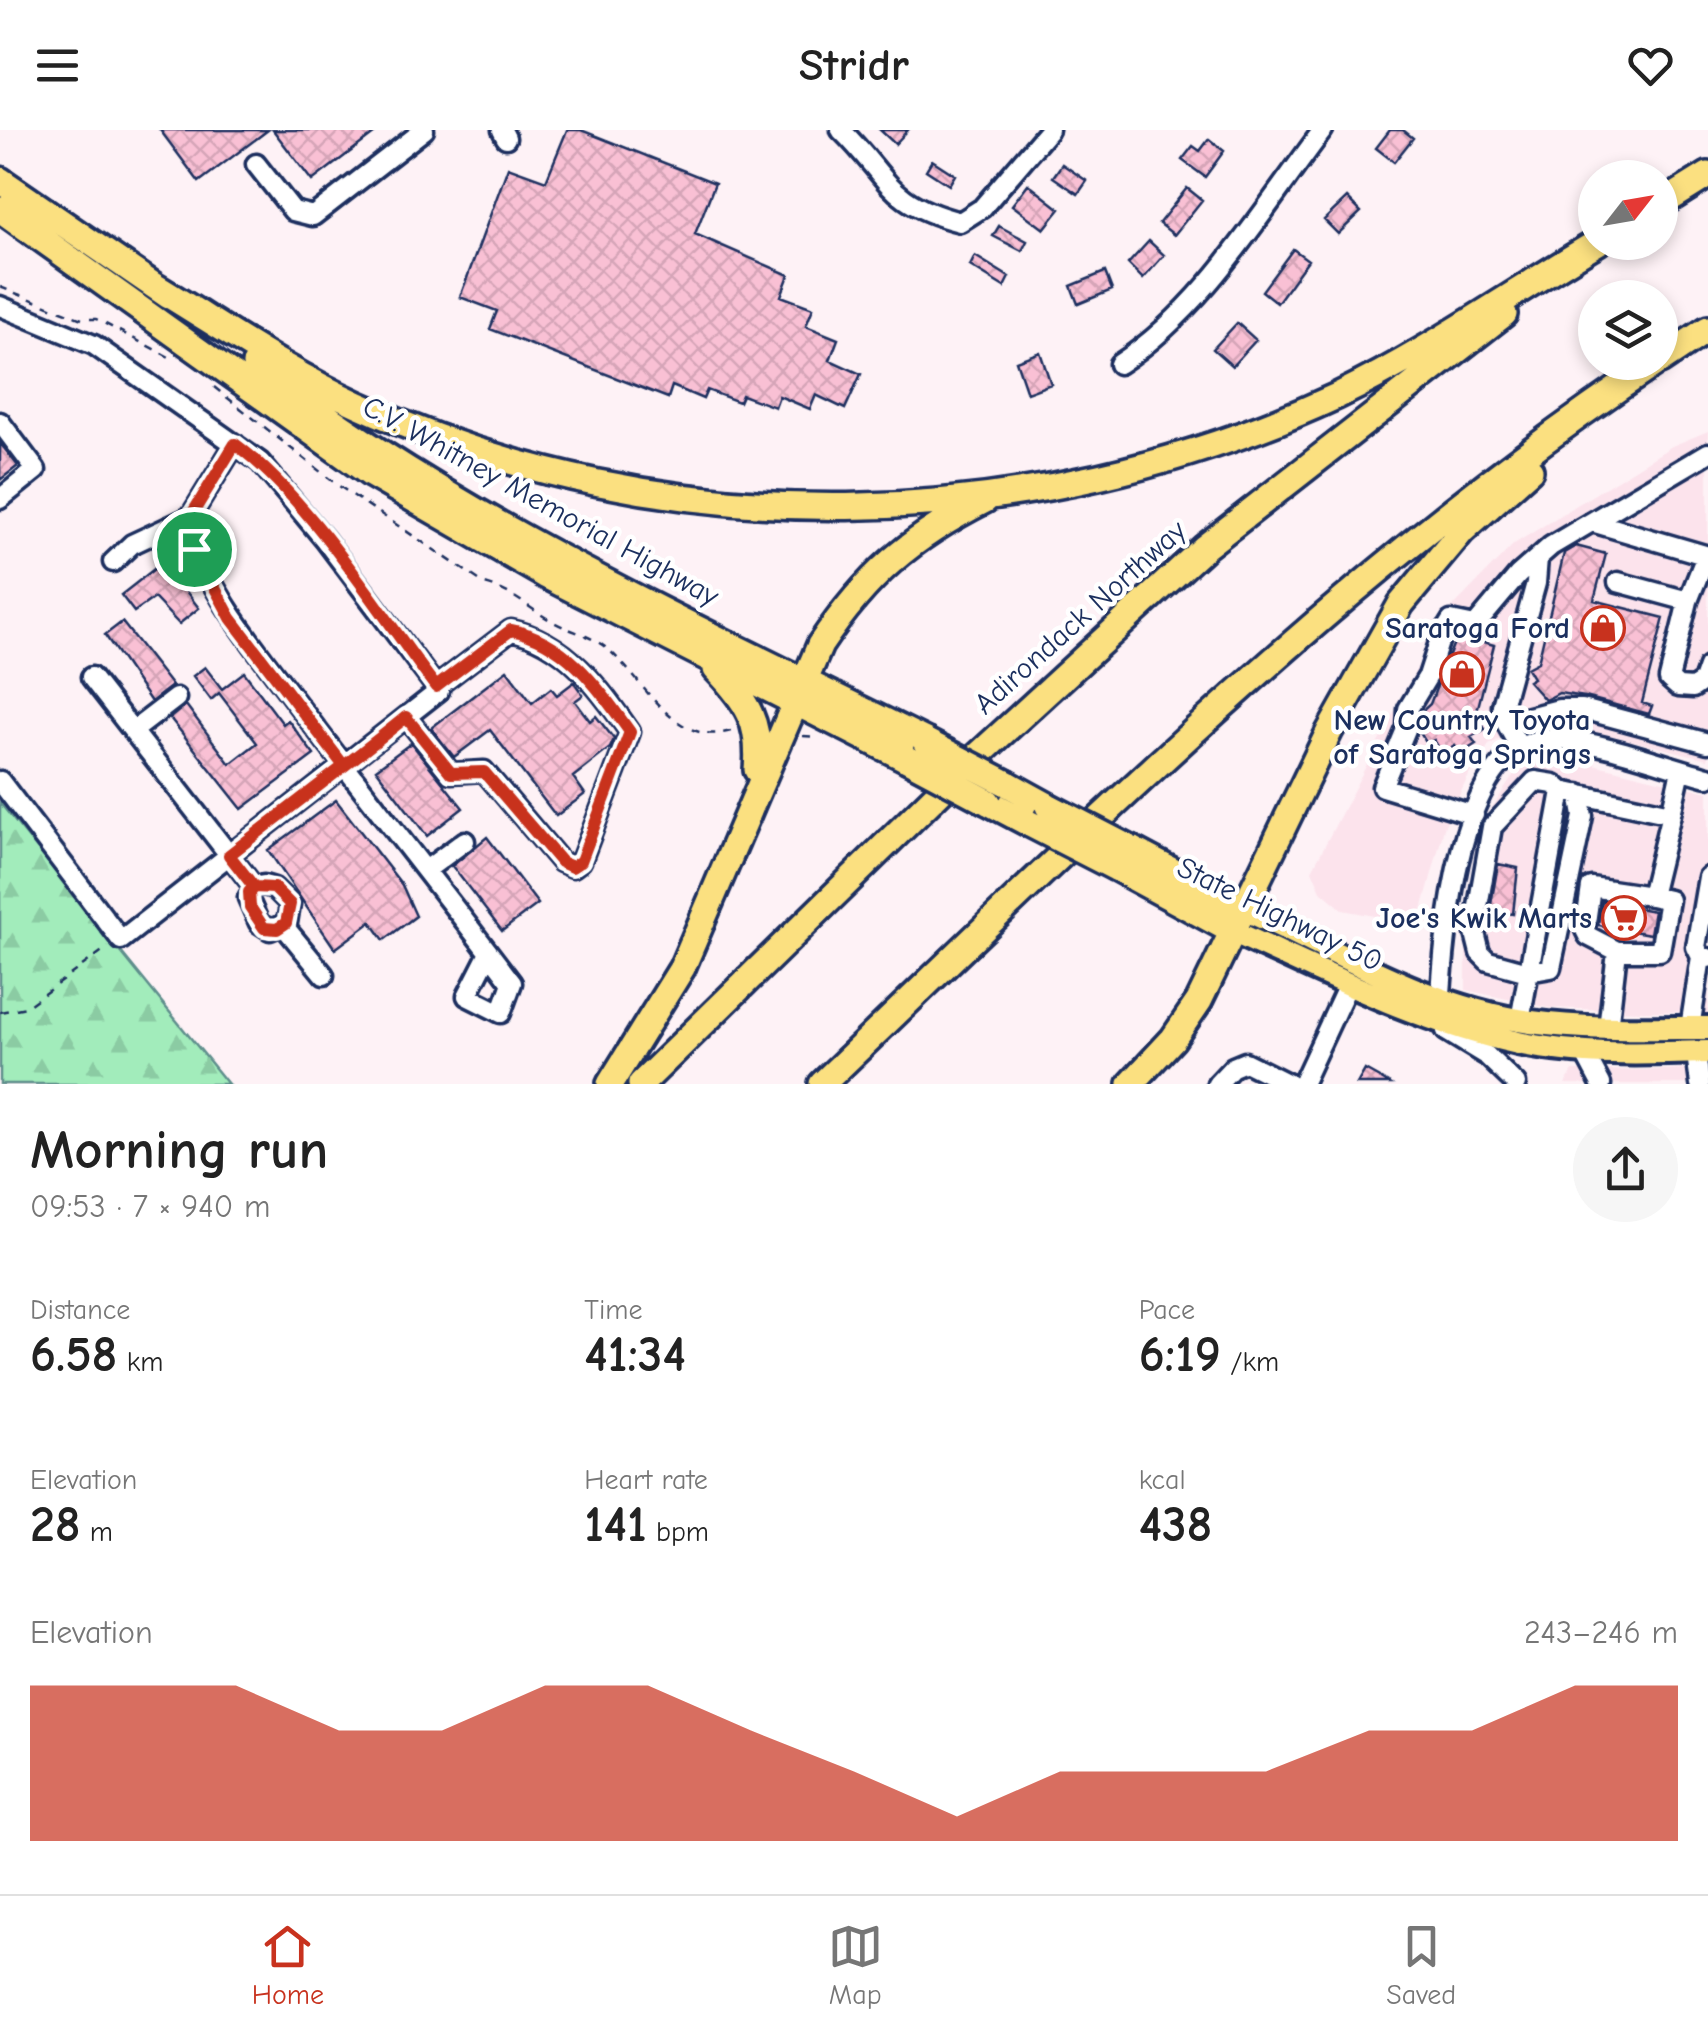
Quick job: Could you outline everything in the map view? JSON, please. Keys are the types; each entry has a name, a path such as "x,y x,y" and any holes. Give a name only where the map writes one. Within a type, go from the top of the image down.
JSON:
{"highway":[{"path":"1678,194 1708,175"},
{"name":"C.V. Whitney Memorial Highway","path":"0,180 156,286 358,440 793,701"},
{"name":"C.V. Whitney Memorial Highway","path":"0,209 372,475 545,575 702,655 793,701 916,750"},
{"path":"156,286 310,381 471,450 576,480 650,495 768,506 994,496 1108,477 1219,444 1360,384 1578,255"},
{"name":"Adirondack Northway","path":"641,1084 974,759 1205,547 1290,476 1578,259"},
{"path":"1678,349 1708,329"},
{"path":"822,1084 1219,707 1499,474 1632,380"},
{"path":"1130,1084 1173,1038 1199,1001 1329,732 1401,604 1462,531 1636,380"},
{"path":"610,1084 682,968 820,645 868,578 941,522 994,496"},
{"path":"702,655 746,700 755,722 759,744 754,799"},
{"name":"State Highway 50","path":"916,750 1008,784 1048,806 1124,859 1239,920"},
{"name":"State Highway 50","path":"916,750 988,802 1028,823 1124,859"}],"main road":[{"name":"State Highway 50","path":"1239,920 1348,986 1415,1014 1440,1010 1608,1029 1699,1028"},
{"name":"State Highway 50","path":"1239,920 1342,958 1440,1010 1520,1043 1584,1050 1702,1052"}],"street":[{"path":"256,164 293,210 313,216 424,130"},
{"path":"841,130 886,187 909,206 960,222 982,208 1049,130"},
{"path":"1119,364 1144,347 1195,298 1323,130"},
{"path":"0,306 94,345 260,462 325,540 439,691 120,940 0,782"},
{"path":"0,422 36,470 0,498"},
{"path":"235,444 186,524 194,549 231,618 489,953"},
{"path":"1474,815 1382,787 1407,727 1408,709 1428,676 1451,621 1475,626 1538,558 1708,453"},
{"path":"113,562 132,544 190,516"},
{"path":"1592,522 1707,556 1688,601 1669,679 1678,687 1692,688 1703,681 1708,667"},
{"path":"1520,748 1506,723 1502,706 1536,583 1538,558"},
{"path":"1618,582 1688,601"},
{"path":"406,717 451,773 484,772 561,862 572,867 581,861 630,732 585,672 555,648 511,630 436,687"},
{"path":"91,677 254,887"},
{"path":"133,731 176,698"},
{"path":"1506,723 1559,709 1582,709 1708,743"},
{"path":"1440,1010 1448,916 1474,815 1494,771 1520,748 1550,740 1571,741 1708,777"},
{"path":"1651,896 1680,770"},
{"path":"1528,972 1488,961 1474,938 1492,827 1524,791 1534,781 1543,781 1570,793 1671,814"},
{"path":"1520,1020 1570,793"},
{"path":"426,870 464,840"},
{"path":"1699,1028 1705,958 1696,947 1708,878"},
{"path":"264,884 282,894 291,914 284,925 270,930 259,923 248,898 254,887 264,884"},
{"path":"1591,887 1651,896 1669,900 1660,952 1618,950 1588,936 1585,930 1591,887"},
{"path":"284,925 324,975"},
{"path":"1608,1029 1618,950"},
{"path":"1302,1084 1348,986"},
{"path":"1415,1014 1462,1038 1516,1084"},
{"path":"1584,1050 1600,1084"},
{"path":"1700,1084 1702,1052"},
{"path":"1218,1084 1233,1067 1245,1062 1289,1084"}],"path":[{"path":"0,287 82,319 96,318 174,360"},
{"path":"203,378 336,484 485,584 507,590 551,620 600,643 678,724 721,734 755,722"},
{"path":"793,701 806,738 823,737"},
{"path":"0,1012 26,1007 97,952 120,940"}],"shaded area":[{"path":"1708,431 1708,759 1591,731 1566,717 1524,726 1489,745 1471,771 1445,825 1422,910 1401,921 1343,910 1321,891 1312,870 1444,616 1514,544 1672,446"},
{"path":"1560,756 1708,792 1708,1013 1549,1008 1466,990 1466,933 1478,829 1519,767"},
{"path":"1708,1069 1708,1084 1565,1084 1573,1071"}],"green space":[{"path":"0,803 228,1084 0,1084"}],"building":[{"path":"160,130 268,130 199,182"},
{"path":"273,130 379,130 312,181"},
{"path":"567,130 581,130 715,183 695,234 789,275 781,296 813,308 806,326 838,339 830,360 861,374 845,409 816,395 810,409 779,396 775,407 742,395 739,402 707,390 703,399 672,386 668,398 490,329 497,311 460,297 508,167 546,181"},
{"path":"880,130 908,130 895,144"},
{"path":"1390,130 1403,130 1413,138 1394,162 1376,148"},
{"path":"1209,139 1224,151 1205,177 1182,160 1193,146 1200,151"},
{"path":"932,160 955,175 949,185 926,170"},
{"path":"1062,164 1087,181 1078,194 1053,177"},
{"path":"1028,184 1060,209 1044,229 1012,205"},
{"path":"1187,188 1202,200 1174,235 1159,223"},
{"path":"1347,198 1361,212 1338,234 1324,220"},
{"path":"999,226 1027,241 1022,251 993,236"},
{"path":"1149,241 1164,255 1143,279 1128,264"},
{"path":"1293,249 1308,260 1277,303 1262,291"},
{"path":"975,256 1009,277 1004,287 970,266"},
{"path":"1105,272 1112,290 1078,304 1071,286"},
{"path":"1237,323 1256,340 1232,366 1213,349"},
{"path":"1040,352 1051,384 1027,393 1016,361"},
{"path":"0,443 18,466 0,480"},
{"name":"Saratoga Ford","path":"1576,546 1606,554 1594,600 1664,618 1642,703 1652,706 1649,714 1559,693 1545,700 1528,681 1533,678 1527,668 1538,662 1564,553"},
{"path":"163,562 199,608 179,624 154,598 134,612 121,595"},
{"path":"122,622 172,686 151,702 105,635"},
{"name":"New Country Toyota of Saratoga Springs","path":"1457,635 1494,645 1476,715 1485,729 1471,737 1476,744 1460,754 1455,746 1442,753 1434,740 1427,744 1419,731 1424,724 1420,713 1430,704"},
{"path":"205,667 222,689 244,672 283,724 288,720 314,755 242,809 170,718 186,705 230,764 257,743 219,693 211,700 193,676"},
{"path":"507,670 532,703 551,688 557,695 574,682 583,695 575,701 590,721 596,716 614,739 610,748 573,777 585,794 556,816 490,730 454,757 431,728"},
{"path":"411,743 463,808 427,836 376,769"},
{"path":"336,800 402,885 416,916 384,940 371,922 335,949 268,850"},
{"path":"487,837 538,904 502,931 452,866"},
{"path":"1498,864 1518,868 1513,914 1490,910"},
{"path":"1602,902 1654,911 1650,934 1598,925"},
{"path":"1365,1070 1390,1084 1357,1084"}],"place":[{"name":"Saratoga Ford","path":"1603,628"},
{"name":"New Country Toyota of Saratoga Springs","path":"1462,674"},
{"name":"Joe's Kwik Marts","path":"1624,918"}],"route":[{"path":"194,549 186,524 235,444 260,462 325,540 436,687 511,630 555,648 585,672 630,732 581,861 572,867 561,862 484,772 451,773 406,717 344,766 229,855 254,887 264,884 274,888 290,904 291,914 286,923 277,929 264,928 250,907 249,892 254,887 229,855 344,766 231,618 194,549"}]}
